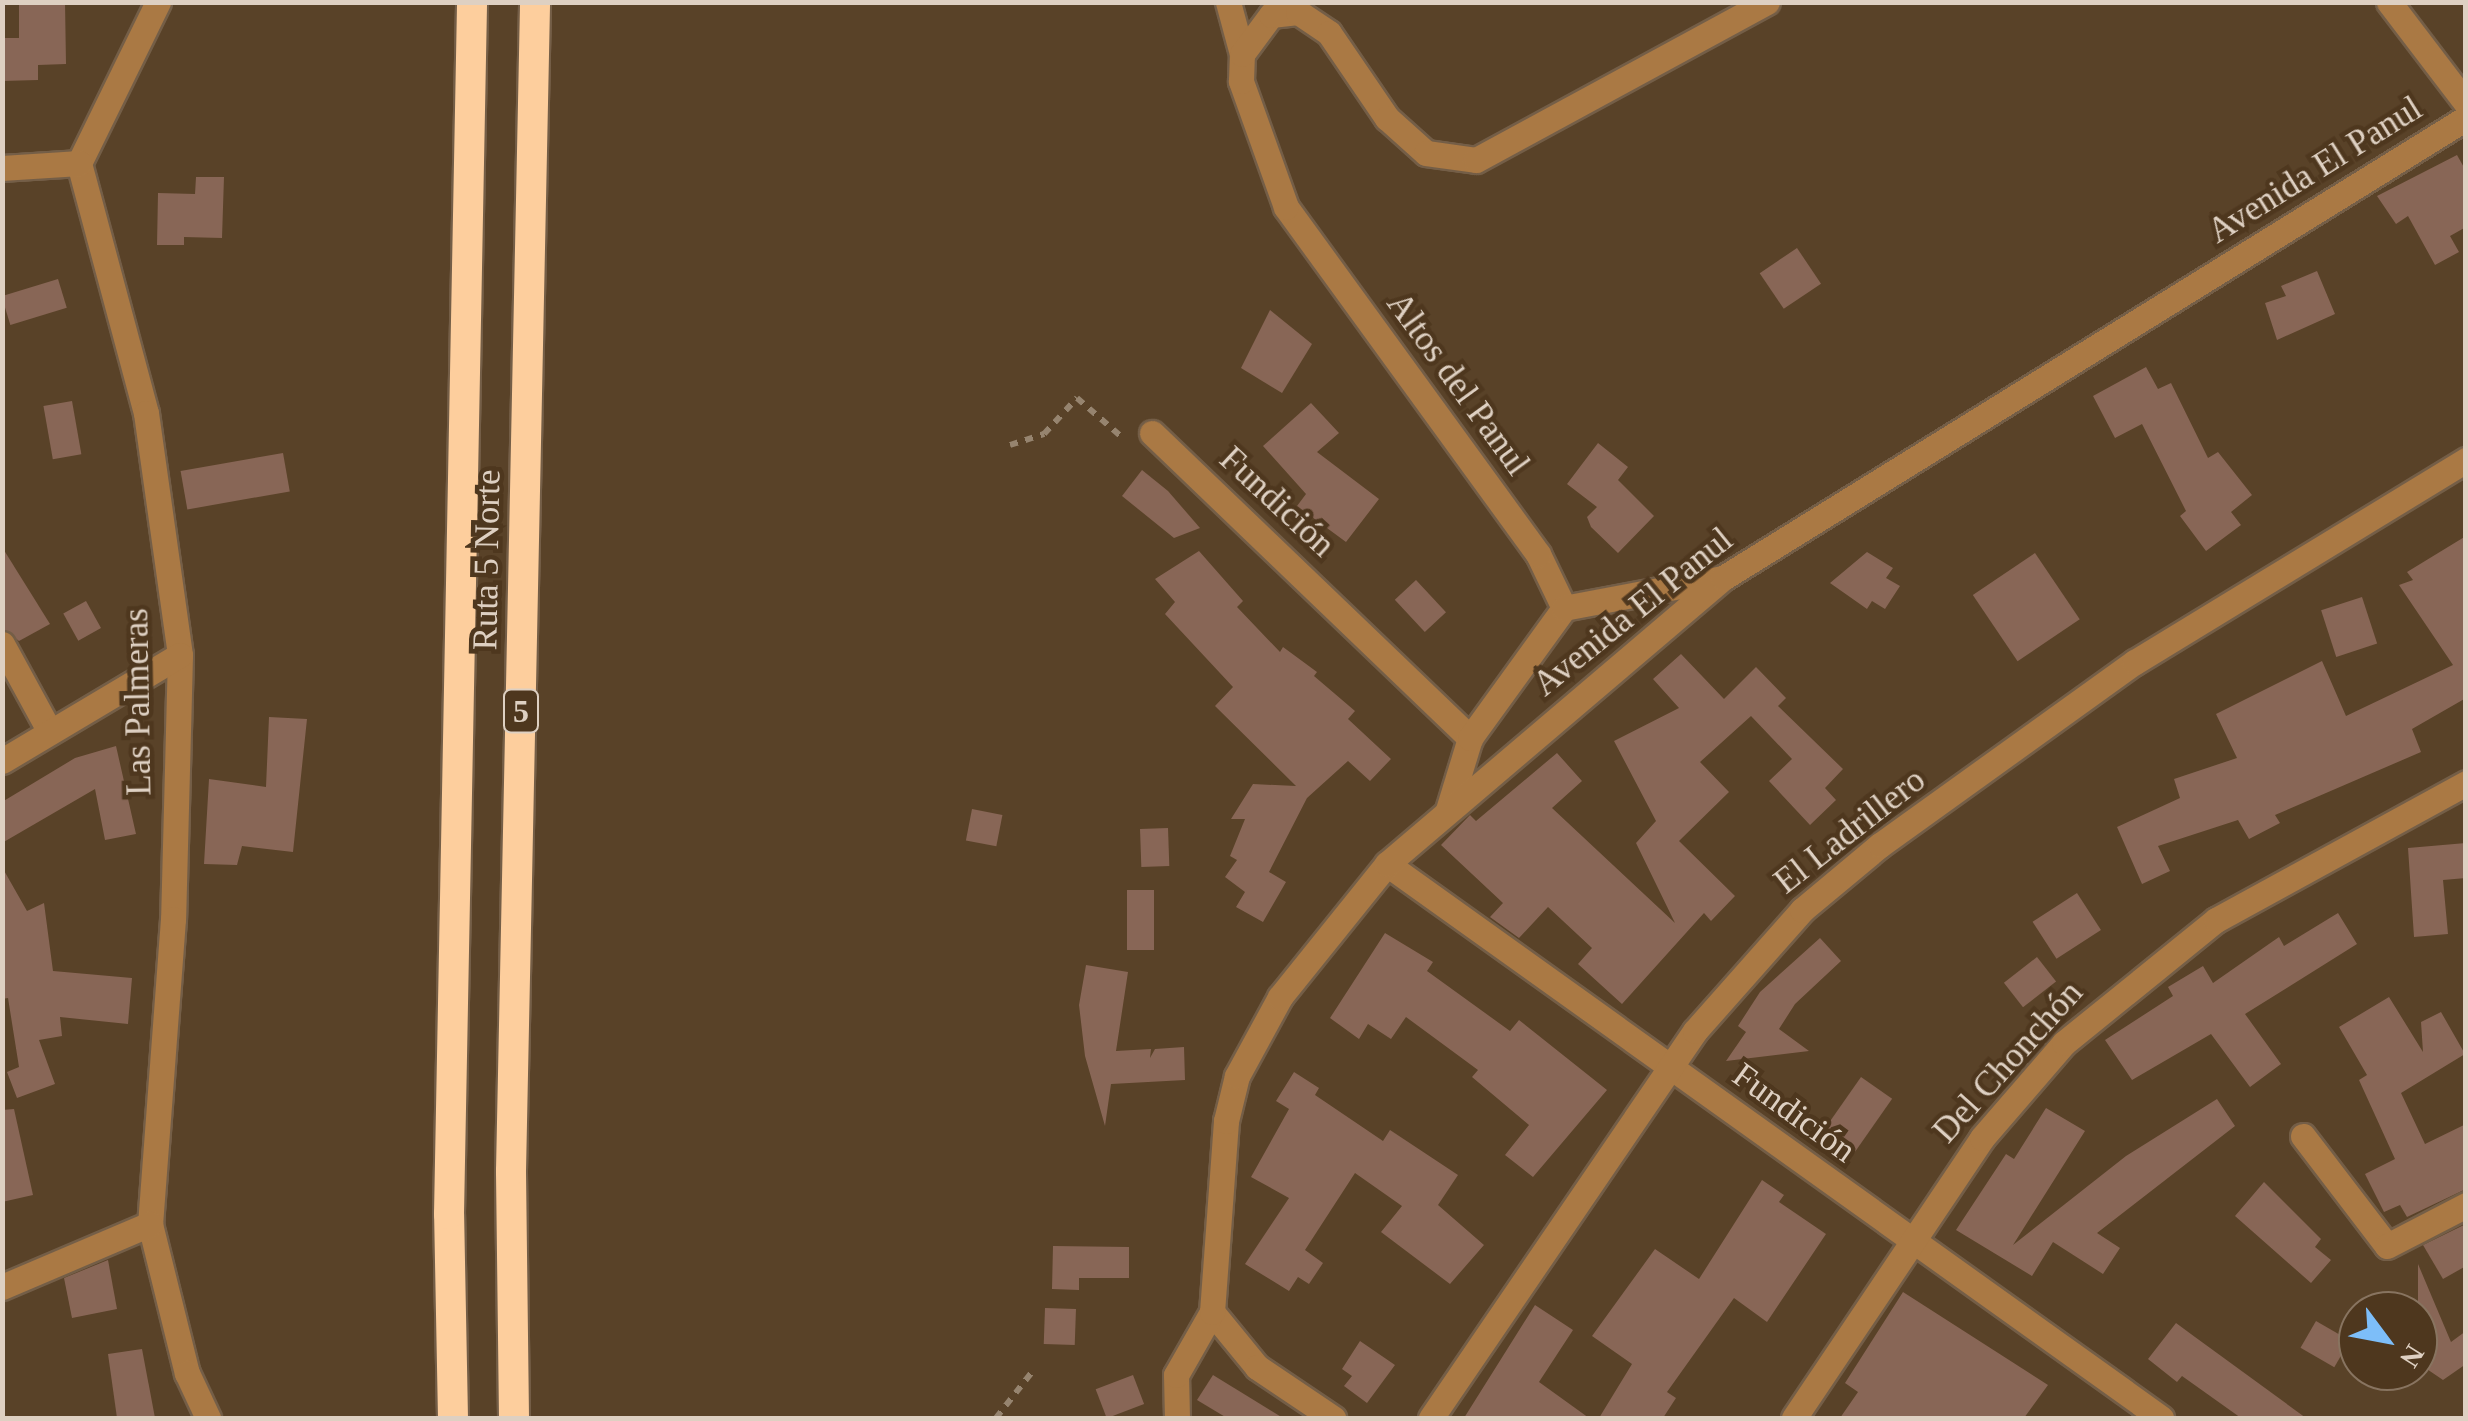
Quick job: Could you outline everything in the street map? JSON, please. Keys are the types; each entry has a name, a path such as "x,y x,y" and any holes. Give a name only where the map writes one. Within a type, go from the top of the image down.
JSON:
{"highway":[{"name":"Ruta 5 Norte","path":"453,1418 449,1214 472,2"},
{"name":"Ruta 5 Norte","path":"514,1418 510,1171 535,2"}],"street":[{"path":"2,168 80,163 158,2"},
{"name":"Altos del Panul","path":"1228,2 1242,54 1240,81 1286,207 1538,554 1564,608"},
{"path":"1242,54 1271,15 1298,12 1330,33 1387,118 1426,154 1476,160 1767,2"},
{"path":"2388,2 2466,104"},
{"name":"Avenida El Panul","path":"1177,1418 1176,1376 1212,1312 1226,1120 1237,1076 1280,997 1386,864 1723,578 2466,118"},
{"name":"Las Palmeras","path":"80,163 146,414 180,655 173,919 150,1224 187,1373 208,1418"},
{"name":"Fundición","path":"1152,434 1470,738"},
{"name":"El Ladrillero","path":"1431,1418 1670,1068 1764,948 1880,846 2135,662 2466,460"},
{"path":"1448,812 1470,738 1564,608 1723,578"},
{"path":"2,644 50,732"},
{"path":"2,762 180,655"},
{"name":"Del Chonchón","path":"1794,1418 2021,1089 2110,1000 2216,920 2466,783"},
{"name":"Fundición","path":"1386,864 2160,1418"},
{"path":"2304,1136 2387,1246 2466,1206"},
{"path":"2,1287 150,1224"},
{"path":"1212,1312 1258,1367 1333,1418"}],"path":[{"path":"1010,445 1044,434 1077,398 1119,440 1152,434"},
{"path":"996,1418 1032,1372"}],"building":[{"path":"19,2 65,2 66,64 38,65 38,80 2,81 2,38 19,38"},
{"path":"2457,155 2466,171 2466,227 2450,236 2459,252 2435,265 2408,216 2396,224 2377,196"},
{"path":"196,177 224,177 222,238 184,237 184,245 157,245 158,193 195,194"},
{"path":"1797,248 1821,284 1784,309 1760,273"},
{"path":"2317,271 2335,314 2277,340 2265,303 2286,296 2281,286"},
{"path":"58,279 67,308 10,325 2,296"},
{"path":"1270,310 1312,344 1282,393 1241,368"},
{"path":"2146,367 2158,389 2171,383 2208,458 2218,452 2252,495 2231,512 2241,525 2206,551 2180,516 2186,511 2142,424 2115,438 2093,396"},
{"path":"72,401 81,454 53,459 43,406"},
{"path":"1311,403 1339,433 1317,452 1379,499 1346,542 1297,506 1306,494 1263,446"},
{"path":"1598,443 1628,467 1618,480 1654,516 1618,553 1591,527 1587,517 1597,507 1567,484"},
{"path":"283,453 290,491 187,509 181,471"},
{"path":"1142,470 1168,491 1200,528 1174,538 1122,496"},
{"path":"2466,536 2466,698 2412,729 2421,752 2275,815 2280,823 2249,839 2238,820 2158,846 2170,871 2142,884 2117,827 2180,798 2174,779 2237,758 2216,714 2322,661 2346,716 2453,665 2399,585 2413,580 2407,572"},
{"path":"2,547 50,624 19,641 2,628"},
{"path":"1199,551 1243,601 1237,607 1280,652 1283,647 1317,672 1314,676 1355,711 1348,719 1391,759 1370,781 1348,761 1307,798 1269,872 1286,882 1263,922 1236,907 1245,892 1225,877 1237,860 1230,856 1245,819 1231,819 1253,784 1296,786 1215,706 1233,687 1165,614 1175,602 1155,579"},
{"path":"1867,552 1893,568 1886,578 1900,586 1885,609 1872,601 1867,609 1830,583"},
{"path":"2035,553 2080,619 2018,661 1973,595"},
{"path":"1416,580 1446,612 1425,632 1395,600"},
{"path":"2362,597 2377,644 2336,657 2321,610"},
{"path":"86,601 101,628 78,641 63,614"},
{"path":"1681,654 1724,699 1756,667 1786,698 1778,706 1843,769 1825,788 1836,800 1810,825 1769,781 1792,759 1751,716 1700,762 1729,792 1679,841 1735,896 1711,921 1704,913 1622,1004 1578,964 1592,948 1548,907 1519,938 1490,917 1503,903 1441,845 1470,815 1476,821 1557,753 1582,781 1552,808 1675,923 1636,843 1656,821 1614,741 1679,708 1653,679"},
{"path":"269,717 307,719 293,852 242,846 237,865 204,864 209,779 266,787"},
{"path":"116,746 136,834 105,840 95,789 2,843 2,802 75,758"},
{"path":"972,809 1002,815 996,846 966,840"},
{"path":"1168,828 1169,866 1141,867 1140,829"},
{"path":"2466,843 2466,878 2443,880 2448,934 2414,937 2408,848"},
{"path":"2,867 27,911 44,903 53,971 132,978 128,1024 60,1017 62,1036 39,1040 55,1084 17,1098 7,1072 19,1067 8,998 2,999"},
{"path":"1127,890 1154,890 1154,950 1127,950"},
{"path":"2077,893 2101,930 2057,959 2033,922"},
{"path":"2338,913 2357,944 2245,1014 2281,1064 2250,1087 2211,1034 2132,1080 2105,1040 2173,996 2168,987 2203,966 2213,983 2279,937 2284,946"},
{"path":"1385,933 1433,962 1427,971 1510,1031 1519,1020 1607,1090 1533,1177 1505,1155 1529,1125 1472,1077 1478,1070 1406,1017 1391,1039 1368,1024 1359,1039 1330,1018"},
{"path":"1820,938 1841,961 1795,1004 1779,1029 1809,1051 1726,1061 1746,1032 1738,1026 1760,992"},
{"path":"2037,957 2056,981 2023,1007 2004,983"},
{"path":"1086,965 1128,972 1116,1051 1151,1049 1150,1058 1155,1049 1184,1047 1185,1080 1111,1084 1105,1126 1085,1056 1079,1005"},
{"path":"2389,997 2423,1052 2421,1022 2441,1012 2465,1054 2401,1093 2425,1144 2466,1124 2466,1189 2407,1217 2400,1205 2384,1212 2365,1174 2395,1159 2359,1080 2367,1075 2339,1027"},
{"path":"1294,1072 1319,1088 1315,1095 1383,1141 1390,1130 1458,1175 1438,1205 1484,1245 1450,1284 1381,1232 1402,1206 1355,1173 1305,1250 1323,1263 1309,1284 1298,1277 1289,1291 1245,1264 1289,1198 1251,1177 1289,1109 1276,1101"},
{"path":"1861,1077 1892,1099 1849,1160 1818,1138"},
{"path":"2217,1099 2235,1126 2097,1233 2120,1248 2103,1274 2053,1242 2032,1276 1956,1230 2006,1154 2014,1159 2046,1108 2085,1131 2013,1245 2126,1156"},
{"path":"14,1109 33,1195 2,1202 2,1110"},
{"path":"1762,1180 1784,1195 1779,1202 1826,1234 1767,1322 1734,1298 1667,1392 1676,1398 1663,1418 1599,1418 1632,1364 1592,1336 1655,1249 1699,1279"},
{"path":"2264,1182 2321,1239 2315,1247 2331,1260 2311,1283 2235,1216"},
{"path":"2466,1224 2466,1266 2443,1279 2423,1245"},
{"path":"1053,1246 1129,1247 1129,1278 1079,1278 1079,1290 1052,1289"},
{"path":"108,1260 117,1309 72,1318 64,1278"},
{"path":"2418,1264 2429,1291 2418,1291"},
{"path":"1903,1292 2048,1385 2024,1418 1840,1418 1858,1392 1845,1383"},
{"path":"1535,1305 1573,1330 1539,1382 1589,1418 1464,1418"},
{"path":"1045,1308 1076,1309 1075,1345 1044,1344"},
{"path":"2438,1311 2451,1342 2466,1331 2466,1364 2443,1380 2438,1377"},
{"path":"2316,1321 2338,1334 2334,1367 2300,1348"},
{"path":"2176,1323 2306,1418 2241,1418 2182,1376 2177,1382 2148,1359"},
{"path":"1360,1341 1395,1365 1367,1403 1344,1386 1352,1376 1342,1369"},
{"path":"142,1349 155,1418 117,1418 108,1354"},
{"path":"1133,1375 1144,1404 1107,1418 1096,1389"},
{"path":"1213,1375 1283,1418 1227,1418 1197,1400"}]}
